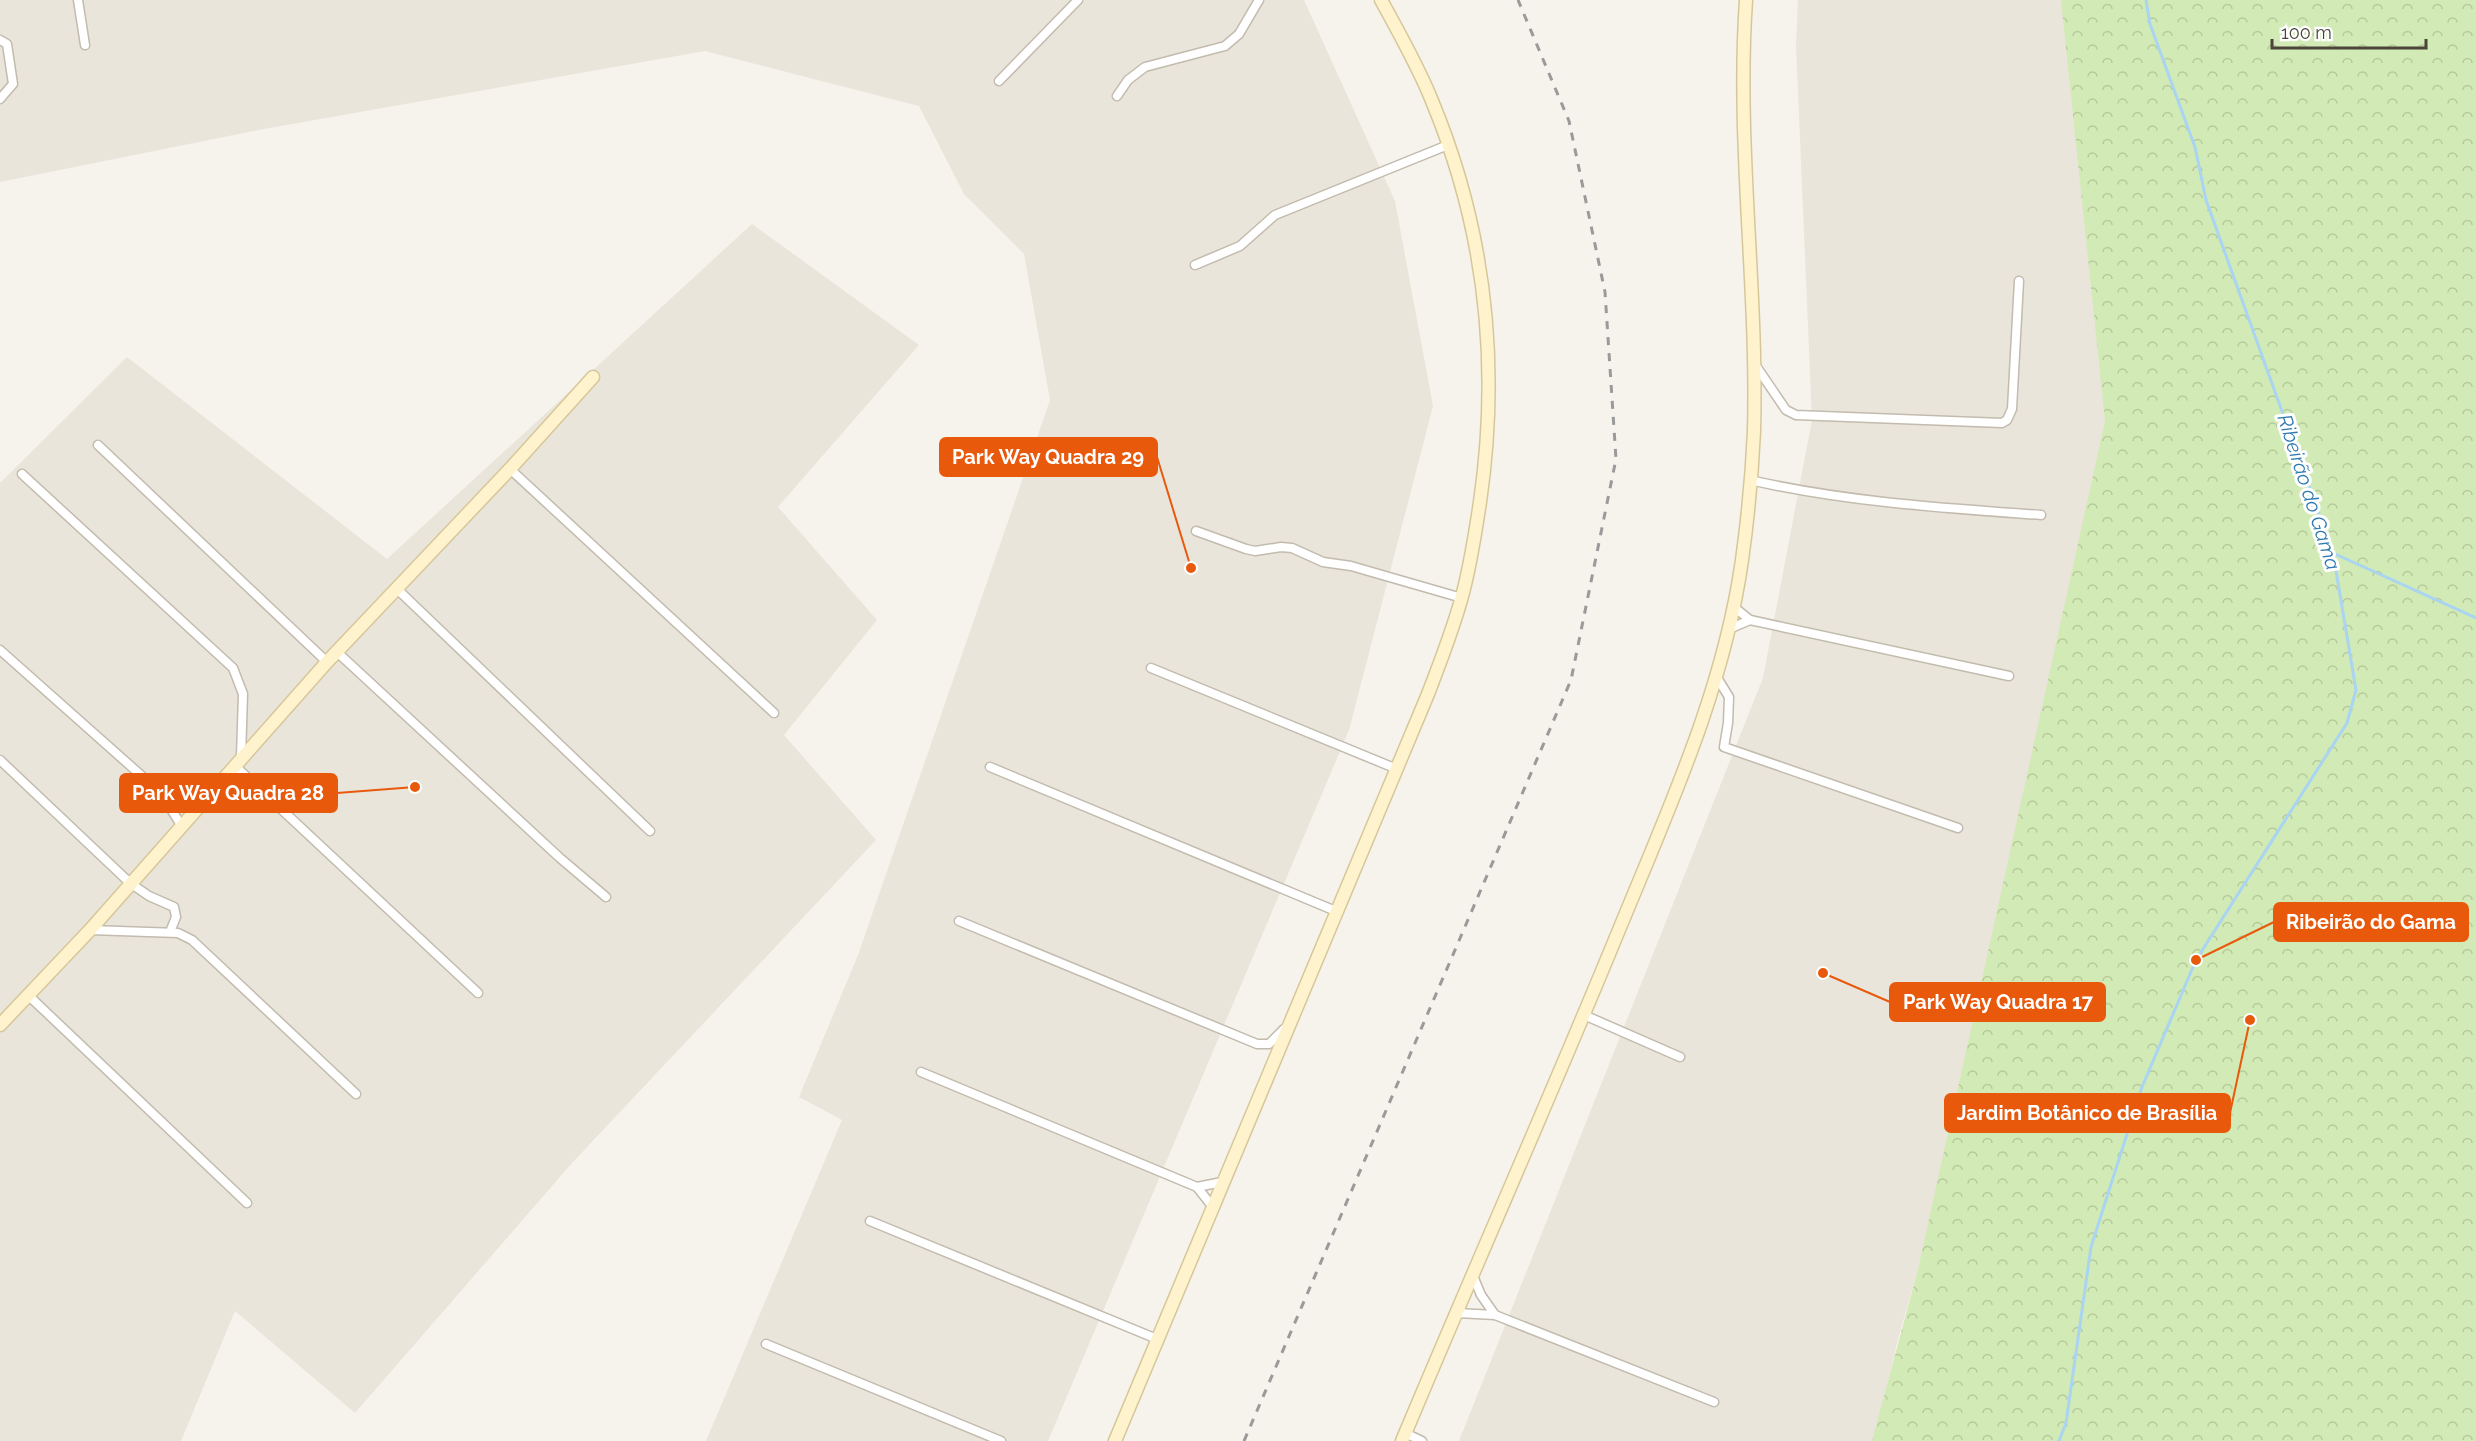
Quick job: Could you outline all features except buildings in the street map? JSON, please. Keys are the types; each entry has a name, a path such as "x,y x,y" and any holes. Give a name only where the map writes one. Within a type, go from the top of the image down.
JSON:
{"street":[{"path":"78,0 85,45"},
{"path":"999,81 1078,0"},
{"path":"1117,96 1128,80 1145,67 1225,46 1239,34 1259,0"},
{"path":"1115,1441 1290,1020 1338,912 1446,646 1462,598 1476,526 1485,464 1490,405 1488,337 1478,251 1448,146 1415,64 1381,0"},
{"path":"1422,1441 1404,1437 1688,764 1716,676 1734,607 1754,434 1744,85 1746,0"},
{"path":"0,40 7,44 13,84 0,99"},
{"path":"1195,264 1240,246 1275,215 1448,146"},
{"path":"1752,360 1786,410 1796,416 2002,423 2007,420 2012,409 2019,281"},
{"path":"0,1025 90,930 237,761 327,662 510,469 593,377"},
{"path":"98,445 327,662"},
{"path":"510,469 774,713"},
{"path":"22,474 233,668 243,694 237,761"},
{"path":"1750,480 1815,493 1874,501 2041,515"},
{"path":"1196,531 1255,551 1281,547 1292,548 1323,562 1352,566 1462,598"},
{"path":"396,588 650,831"},
{"path":"1734,607 1750,620 2009,676"},
{"path":"1729,629 1750,620"},
{"path":"0,650 160,794 181,825"},
{"path":"337,652 560,858 606,897"},
{"path":"1151,668 1397,769"},
{"path":"1716,676 1729,697 1724,747 1958,828"},
{"path":"0,760 130,883 149,897 174,907 176,917 170,932"},
{"path":"237,761 478,993"},
{"path":"990,767 1338,912"},
{"path":"959,921 1257,1044 1265,1045 1273,1042 1290,1020"},
{"path":"90,930 170,932 184,935 356,1094"},
{"path":"28,995 246,1203"},
{"path":"1584,1015 1680,1057"},
{"path":"921,1072 1197,1187 1212,1206"},
{"path":"1197,1187 1222,1182"},
{"path":"870,1221 1157,1339"},
{"path":"1473,1276 1481,1295 1495,1315"},
{"path":"1457,1313 1495,1315 1714,1402"},
{"path":"766,1344 1001,1441"}],"shaded area":[{"path":"0,0 1304,0 1395,201 1433,406 1349,730 1048,1441 706,1441 842,1120 799,1097 858,955 1050,400 1024,254 964,194 919,106 705,51 264,129 0,182"},
{"path":"1798,0 2061,0 2099,151 2109,598 1898,1339 1874,1441 1459,1441 1763,678 1812,420 1796,45"},
{"path":"752,224 919,345 778,507 877,620 784,735 876,840 572,1163 355,1413 235,1311 181,1441 0,1441 0,483 127,357 387,559"}],"green space":[{"path":"2061,0 2476,0 2476,1441 1872,1441 1918,1269 2105,421"}],"waterway":[{"name":"Ribeirão do Gama","path":"2059,1441 2066,1423 2091,1247 2142,1087 2196,960 2347,723 2356,690 2333,553 2206,200 2195,147 2150,24 2146,0"},
{"path":"2333,553 2476,618"}],"railway":[{"path":"1244,1441 1571,680 1616,459 1605,292 1569,121 1518,0"}],"place":[{"name":"Park Way Quadra 29","path":"1191,568"},
{"name":"Park Way Quadra 28","path":"415,787"},
{"name":"Ribeirão do Gama","path":"2196,960"},
{"name":"Park Way Quadra 17","path":"1823,973"},
{"name":"Jardim Botânico de Brasília","path":"2250,1020"}]}
